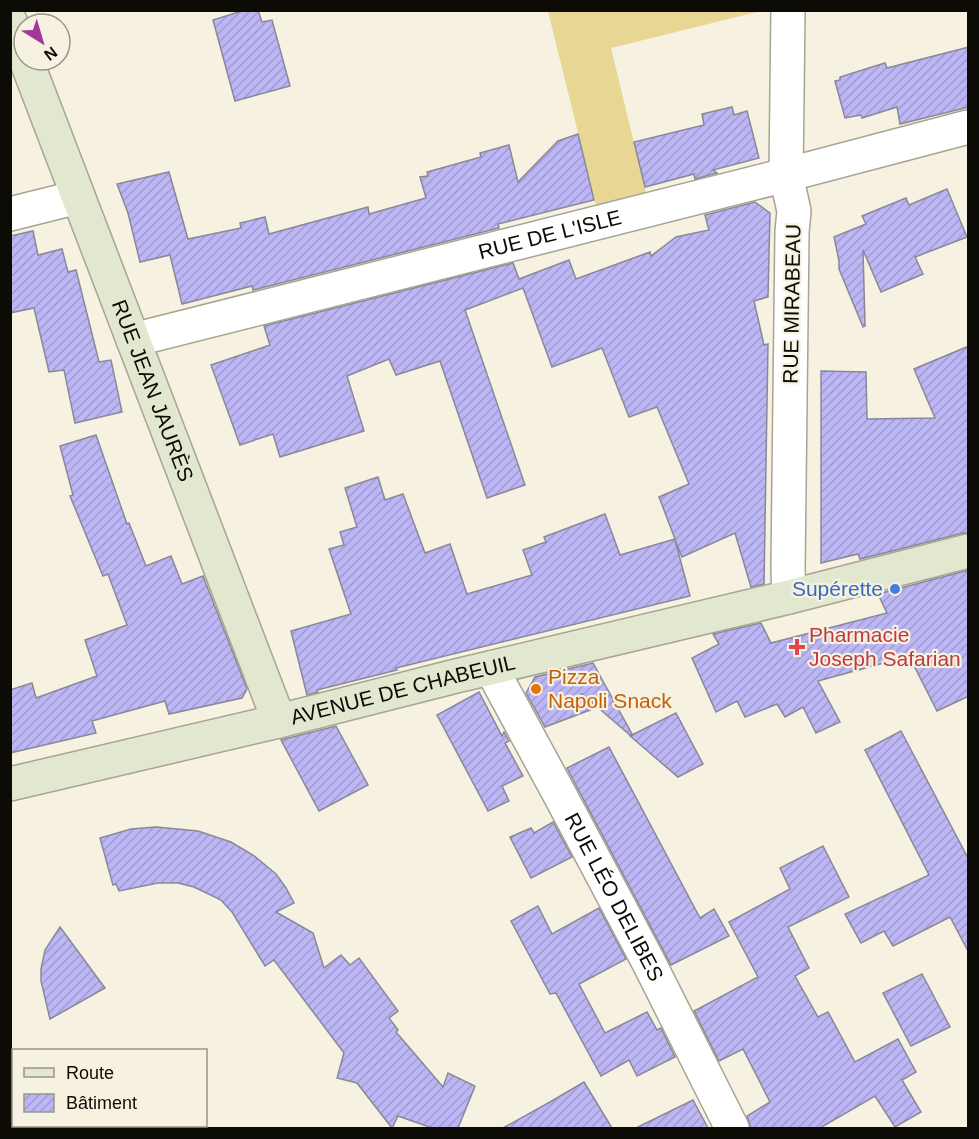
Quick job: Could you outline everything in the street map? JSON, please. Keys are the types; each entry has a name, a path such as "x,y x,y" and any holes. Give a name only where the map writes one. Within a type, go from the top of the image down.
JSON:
{"main road":[{"name":"RUE JEAN JAURÈS","path":"31,72 279,721"},
{"name":"AVENUE DE CHABEUIL","path":"10,784 279,721 969,551"}],"street":[{"name":"RUE MIRABEAU","path":"788,10 786,175 794,211 789,597"},
{"name":"RUE DE L'ISLE","path":"133,340 969,127"},
{"path":"10,214 78,197"},
{"name":"RUE LÉO DELIBES","path":"491,668 648,961 732,1128"}],"shaded area":[{"path":"548,11 761,11 611,48 650,209 600,222"}],"building":[{"path":"245,10 258,10 262,22 272,20 290,86 235,101 213,20"},
{"path":"969,47 969,107 900,124 897,107 862,118 861,115 845,118 835,81 840,80 840,77 885,63 887,68"},
{"path":"732,107 734,115 747,111 759,158 713,170 717,173 695,179 694,174 645,187 634,142 704,125 702,114"},
{"path":"578,134 594,200 498,224 499,228 253,290 252,286 182,304 170,255 140,262 128,213 117,184 169,172 188,239 241,228 240,223 265,217 269,234 368,207 369,214 426,198 420,177 428,176 427,172 481,157 480,153 509,145 518,182 558,141"},
{"path":"947,189 967,237 915,257 923,274 881,292 863,250 865,326 863,327 839,269 834,237 866,224 862,216 906,198 909,205"},
{"path":"755,202 770,213 768,297 754,301 764,345 768,344 764,584 751,587 735,533 682,557 675,540 690,596 396,668 397,670 317,690 318,692 307,695 291,631 351,614 329,549 344,545 340,532 357,527 345,488 378,477 385,500 403,494 425,553 450,544 467,594 532,575 523,550 546,542 544,537 605,514 620,555 675,539 659,497 689,484 657,407 629,417 602,348 552,367 523,288 465,310 525,485 487,498 440,361 396,375 389,359 347,376 364,431 280,457 273,434 240,445 211,365 270,345 264,326 513,263 519,279 569,260 576,279 650,252 651,256 676,237 709,230 705,215"},
{"path":"33,231 38,255 62,249 68,272 76,270 99,362 111,360 122,412 75,423 64,370 49,372 34,308 10,313 10,236"},
{"path":"969,346 969,533 860,559 858,554 821,563 821,371 866,372 867,419 935,418 914,369"},
{"path":"96,435 127,524 129,523 146,566 171,556 182,584 203,576 247,689 242,698 169,714 165,701 92,721 96,733 10,753 10,690 32,683 36,698 97,676 85,640 127,625 108,574 103,576 70,496 73,495 60,446"},
{"path":"969,570 969,696 937,711 909,656 818,681 840,722 816,733 803,707 785,717 777,704 745,717 737,701 716,712 692,658 719,644 713,634 761,623 771,643 887,613 878,594"},
{"path":"593,663 632,734 630,735 581,693 590,710 545,727 526,693 535,677"},
{"path":"479,692 502,736 504,732 509,741 505,743 523,776 502,786 509,801 488,811 437,715"},
{"path":"676,713 703,764 678,777 630,736"},
{"path":"336,726 368,785 319,811 281,740"},
{"path":"901,731 969,860 969,953 950,917 893,946 884,931 861,943 845,914 929,875 865,750"},
{"path":"609,747 700,918 714,909 729,936 671,965 567,768"},
{"path":"553,822 572,857 531,878 510,837 531,828 534,833"},
{"path":"156,827 198,831 231,842 253,855 276,874 294,903 276,912 313,933 324,968 341,955 350,965 359,958 398,1011 389,1018 398,1030 396,1032 443,1087 448,1073 475,1086 458,1128 432,1128 398,1116 392,1128 357,1083 337,1078 344,1053 274,960 265,966 232,912 221,900 194,887 178,883 158,883 119,891 116,884 113,885 100,838 131,829"},
{"path":"823,846 849,897 788,927 809,968 795,976 818,1017 828,1012 855,1062 898,1039 916,1072 902,1080 921,1112 895,1127 875,1096 820,1128 751,1128 747,1116 770,1102 743,1049 719,1061 694,1011 758,977 729,922 790,889 780,868"},
{"path":"538,906 552,934 599,908 626,959 579,984 605,1033 647,1012 657,1030 661,1028 675,1057 637,1076 629,1060 601,1076 556,993 550,994 511,921"},
{"path":"60,927 105,988 50,1019 41,981 41,969 45,950"},
{"path":"922,974 950,1027 911,1046 883,993"},
{"path":"584,1082 612,1128 503,1128 550,1102"},
{"path":"693,1100 708,1128 636,1128"}],"place":[{"name":"Supérette","path":"895,589"},
{"name":"Pharmacie Joseph Safarian","path":"797,647"},
{"name":"Pizza Napoli Snack","path":"536,689"}]}
